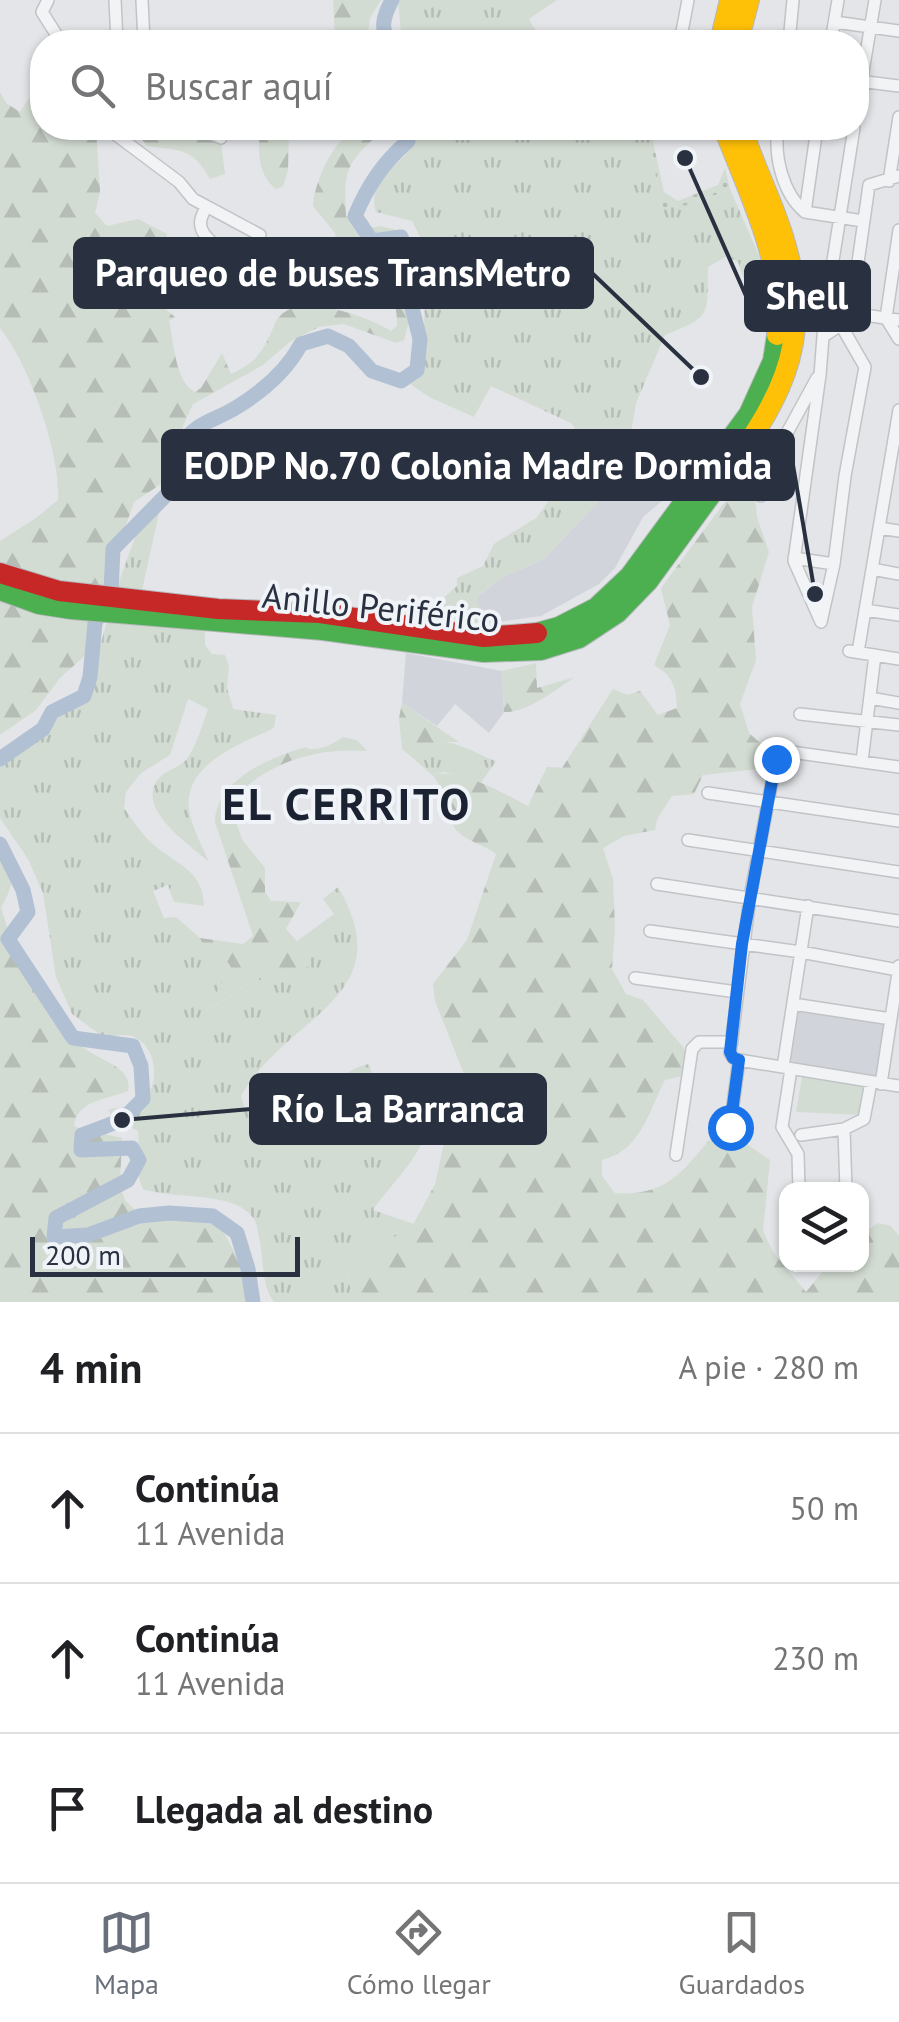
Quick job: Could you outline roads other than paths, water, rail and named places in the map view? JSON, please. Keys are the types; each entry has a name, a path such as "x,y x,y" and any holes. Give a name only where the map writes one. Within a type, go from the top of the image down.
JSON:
{"highway":[{"path":"723,30 730,0"},
{"path":"741,30 749,0"},
{"name":"Anillo Periférico","path":"0,590 39,604 71,609 426,636 510,638 559,626 596,608 630,576 749,414 774,360 780,296 775,268 728,140"},
{"name":"Anillo Periférico","path":"0,573 77,594 218,609 320,613 426,636 471,653 506,656 551,648 604,624 641,590 763,425 785,380 794,349 796,288 786,243 747,140"}],"street":[{"path":"48,0 42,12 53,30"},
{"path":"114,0 116,30"},
{"path":"142,0 143,30"},
{"path":"682,30 688,0"},
{"path":"790,30 793,0"},
{"path":"833,30 838,0"},
{"path":"869,32 875,0"},
{"path":"835,22 899,31"},
{"path":"869,82 899,86"},
{"path":"824,336 842,327 851,314 868,190 874,182 894,178 899,117"},
{"path":"122,140 206,207 260,235"},
{"path":"777,140 775,154 795,202 804,212 863,221"},
{"path":"804,212 816,140"},
{"path":"842,327 865,367 834,564 824,620 820,621 796,572 794,558 838,218 852,140"},
{"path":"206,207 200,221 203,233 244,268 292,296 328,302 338,299"},
{"path":"899,231 893,319 899,339"},
{"path":"851,314 893,319"},
{"path":"761,496 770,464 820,375"},
{"path":"899,410 892,486 879,528 865,610 853,652 899,659"},
{"path":"879,528 899,531"},
{"path":"794,558 834,564"},
{"path":"872,569 899,574"},
{"path":"865,610 899,615"},
{"path":"862,761 875,655"},
{"path":"870,698 899,703"},
{"path":"800,714 899,725"},
{"path":"730,1127 742,944 776,759 784,751 899,768"},
{"path":"708,793 899,820"},
{"path":"688,840 899,872"},
{"path":"657,884 899,921"},
{"path":"799,1182 798,1154 782,1127 793,1004 808,906"},
{"path":"650,931 899,968 891,1019 866,1116 844,1129 801,1135"},
{"path":"635,978 737,992"},
{"path":"793,1004 891,1019"},
{"path":"676,1154 692,1049 698,1042 787,1068 899,1086"},
{"path":"844,1129 846,1182"}],"waterway":[{"path":"384,30 392,0"},
{"path":"0,759 43,729 52,712 84,696 90,677 95,623 111,592 113,549 181,480 183,442 189,435 265,387 301,344 328,336 349,346 372,371 401,381 417,370 420,339 411,304 409,258 401,237 372,241 355,216 377,175 408,140"},
{"path":"0,844 23,890 28,912 8,939 73,1038 133,1046 141,1066 143,1099 122,1120 82,1135 81,1150 132,1148 139,1160 128,1180 56,1218 54,1237 88,1235 139,1216 213,1216 237,1233 253,1302"}],"place":[{"name":"Shell","path":"685,158"},
{"name":"Parqueo de buses TransMetro","path":"701,377"},
{"name":"EODP No.70 Colonia Madre Dormida","path":"815,594"},
{"name":"Río La Barranca","path":"122,1120"}],"district":[{"name":"EL CERRITO","path":"347,803"}]}
